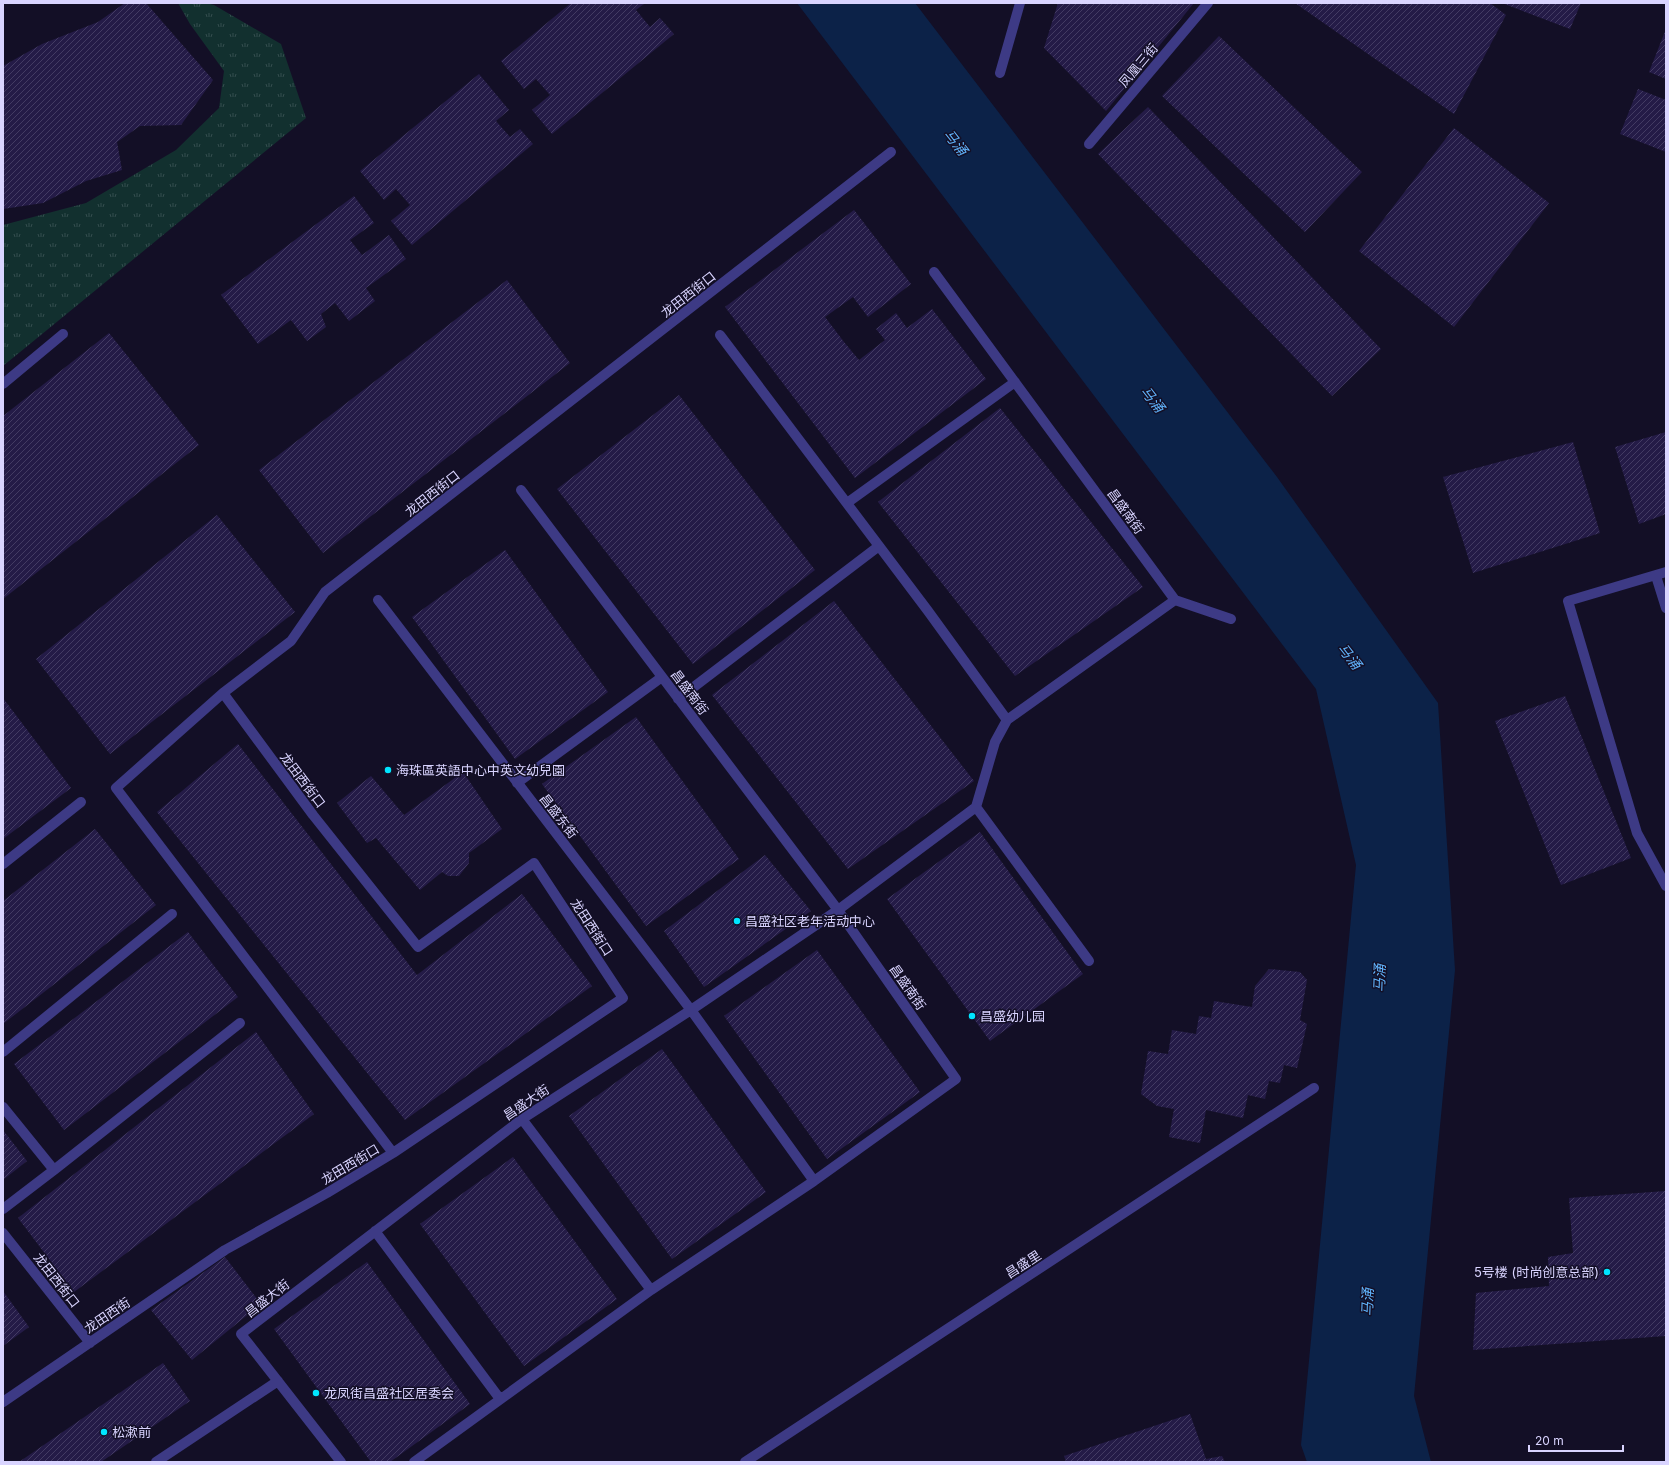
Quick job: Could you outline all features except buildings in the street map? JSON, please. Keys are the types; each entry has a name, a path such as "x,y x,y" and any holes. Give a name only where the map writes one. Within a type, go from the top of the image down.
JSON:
{"street":[{"path":"1000,73 1020,3"},
{"name":"凤凰三街","path":"1089,144 1208,3"},
{"name":"龙田西街口","path":"225,1250 327,1193 393,1153 623,998 534,863 418,947 313,815 223,693 291,641 325,592 891,152"},
{"name":"昌盛南街","path":"934,272 1175,600"},
{"path":"3,384 63,334"},
{"path":"720,335 1008,720"},
{"path":"847,504 1015,382"},
{"name":"昌盛南街","path":"521,490 838,910 956,1079 814,1181"},
{"path":"678,699 879,546"},
{"path":"1666,572 1568,601 1638,833 1666,886"},
{"path":"1656,576 1666,608"},
{"name":"昌盛东街","path":"378,600 692,1010 814,1181"},
{"path":"838,910 976,808 994,742 1008,720 1175,600 1231,619"},
{"path":"517,783 662,677"},
{"path":"223,693 116,788 393,1153"},
{"path":"3,864 82,802"},
{"path":"976,808 1089,961"},
{"name":"昌盛大街","path":"278,1381 241,1334 522,1119 692,1010 838,910"},
{"path":"3,1052 172,914"},
{"path":"3,1209 240,1022"},
{"name":"昌盛里","path":"745,1462 1314,1088"},
{"path":"3,1107 54,1170"},
{"path":"522,1119 651,1290"},
{"path":"414,1462 651,1290 814,1181"},
{"path":"375,1231 500,1399"},
{"name":"龙田西街口","path":"3,1233 90,1342"},
{"name":"龙田西街","path":"3,1402 225,1250"},
{"path":"156,1462 278,1381 340,1462"}],"green space":[{"path":"178,3 206,3 214,5 281,44 306,118 3,366 3,225 86,203 176,150 219,108 224,71 190,24"}],"water":[{"name":"马涌","path":"797,3 915,3 1277,477 1438,703 1455,970 1414,1396 1431,1462 1307,1462 1301,1445 1356,865 1316,689"}],"place":[{"name":"海珠區英語中心中英文幼兒園","path":"388,770"},
{"name":"昌盛社区老年活动中心","path":"737,921"},
{"name":"昌盛幼儿园","path":"972,1016"},
{"name":"5号楼 (时尚创意总部)","path":"1607,1272"},
{"name":"龙凤街昌盛社区居委会","path":"316,1393"},
{"name":"松漱前","path":"104,1432"}]}
